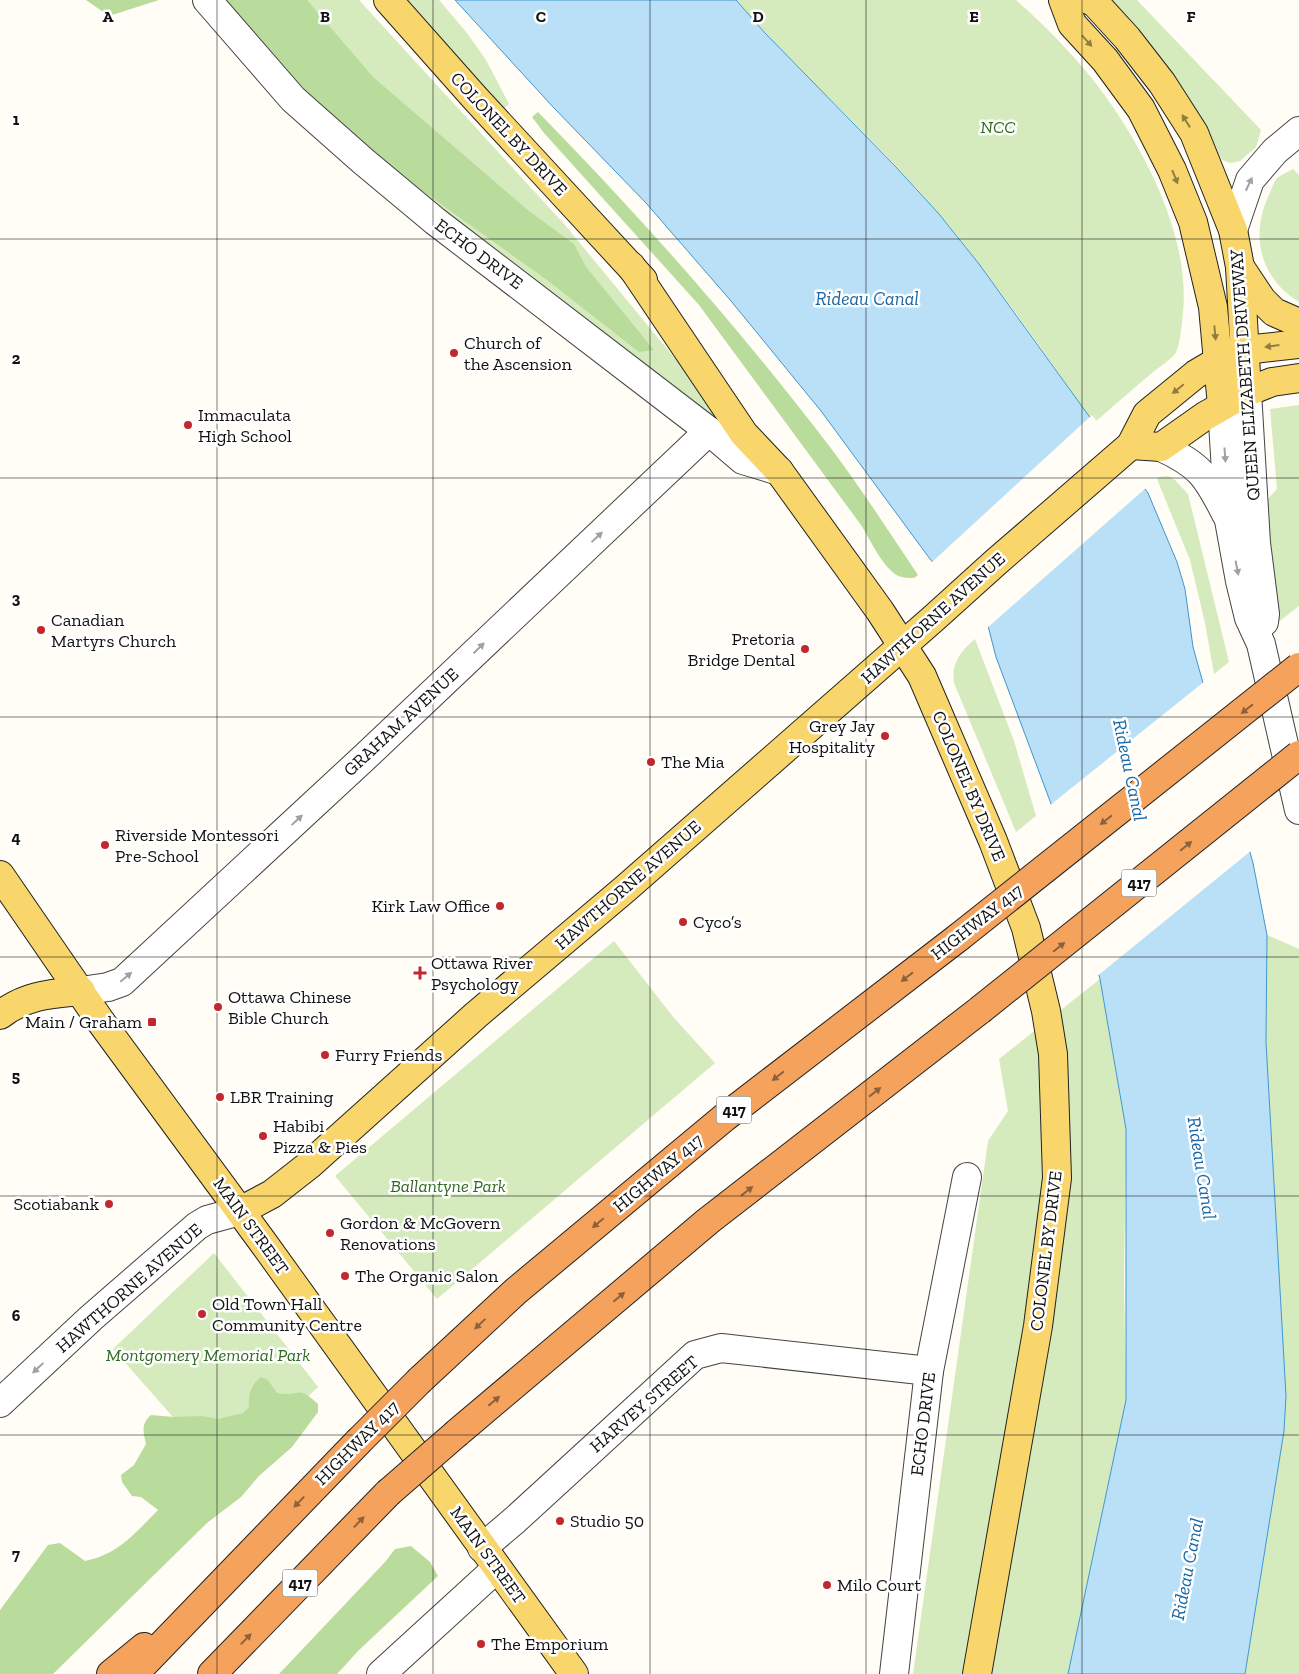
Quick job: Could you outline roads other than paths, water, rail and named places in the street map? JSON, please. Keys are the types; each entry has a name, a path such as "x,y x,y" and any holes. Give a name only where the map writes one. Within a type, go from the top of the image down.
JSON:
{"highway":[{"name":"HIGHWAY 417","path":"134,1674 358,1442 420,1380 516,1291 725,1117 959,937 1299,668"},
{"name":"417","path":"212,1674 388,1493 457,1433 708,1221 980,1010 1299,755"},
{"path":"111,1674 210,1594"}],"main road":[{"name":"COLONEL BY DRIVE","path":"388,0 475,98 701,344 760,428 779,471 880,611 926,686 993,841 1026,928 1046,1010 1053,1054 1058,1178 1038,1326 977,1674"},
{"name":"QUEEN ELIZABETH DRIVEWAY","path":"1062,0 1072,24 1105,60 1141,110 1172,170 1193,222 1213,307 1222,406"},
{"name":"QUEEN ELIZABETH DRIVEWAY","path":"1089,0 1095,3 1127,38 1162,83 1194,133 1233,230 1240,267 1248,392"},
{"path":"1240,267 1262,300 1274,312 1299,323"},
{"name":"HAWTHORNE AVENUE","path":"240,1211 272,1194 308,1165 476,1015 625,889 1131,445 1147,414 1196,374 1218,361 1245,350 1299,344"},
{"path":"1131,445 1161,447 1222,406 1248,392 1272,382 1299,378"},
{"name":"MAIN STREET","path":"0,875 113,1038 574,1674"},
{"path":"0,1015 20,1002 37,996 81,990"}],"street":[{"name":"ECHO DRIVE","path":"207,0 293,99 435,221 709,431 743,460 779,471"},
{"path":"1233,230 1250,180 1275,152 1299,131"},
{"name":"QUEEN ELIZABETH DRIVEWAY","path":"1248,392 1256,543 1264,614 1261,644"},
{"name":"QUEEN ELIZABETH DRIVEWAY","path":"1222,406 1229,520 1240,581 1249,618 1261,644 1299,810"},
{"name":"GRAHAM AVENUE","path":"81,990 108,987 122,982 366,756 709,431"},
{"path":"1161,447 1185,458 1204,476 1229,520"},
{"name":"ECHO DRIVE","path":"894,1674 929,1371 967,1177"},
{"name":"HAWTHORNE AVENUE","path":"0,1403 91,1318 197,1226 207,1220 240,1211"},
{"name":"HARVEY STREET","path":"381,1674 489,1558 695,1355 721,1348 929,1371"}],"water":[{"name":"Rideau Canal","path":"455,0 736,0 765,33 896,167 939,214 979,264 1094,423 1148,493 1177,562 1185,589 1193,647 1253,863 1267,935 1266,1042 1286,1396 1284,1431 1245,1674 1068,1674 1126,1400 1126,1129 1100,979 1053,809 996,657 988,626 930,559 821,411 731,301 646,203 553,107"}],"place":[{"name":"Church of the Ascension","path":"454,353"},
{"name":"Immaculata High School","path":"188,425"},
{"name":"Canadian Martyrs Church","path":"41,630"},
{"name":"Pretoria Bridge Dental","path":"805,649"},
{"name":"Grey Jay Hospitality","path":"885,736"},
{"name":"The Mia","path":"651,762"},
{"name":"Riverside Montessori Pre-School","path":"105,845"},
{"name":"Kirk Law Office","path":"500,906"},
{"name":"Cyco’s","path":"683,922"},
{"name":"Ottawa River Psychology","path":"420,973"},
{"name":"Ottawa Chinese Bible Church","path":"218,1007"},
{"name":"Main / Graham","path":"152,1022"},
{"name":"Furry Friends","path":"325,1055"},
{"name":"LBR Training","path":"220,1097"},
{"name":"Habibi Pizza & Pies","path":"263,1136"},
{"name":"Scotiabank","path":"109,1204"},
{"name":"Gordon & McGovern Renovations","path":"330,1233"},
{"name":"The Organic Salon","path":"345,1276"},
{"name":"Old Town Hall Community Centre","path":"202,1314"},
{"name":"Studio 50","path":"560,1521"},
{"name":"Milo Court","path":"827,1585"},
{"name":"The Emporium","path":"481,1644"}],"park label":[{"name":"NCC","path":"998,127"},
{"name":"Ballantyne Park","path":"448,1186"},
{"name":"Montgomery Memorial Park","path":"208,1355"}]}
